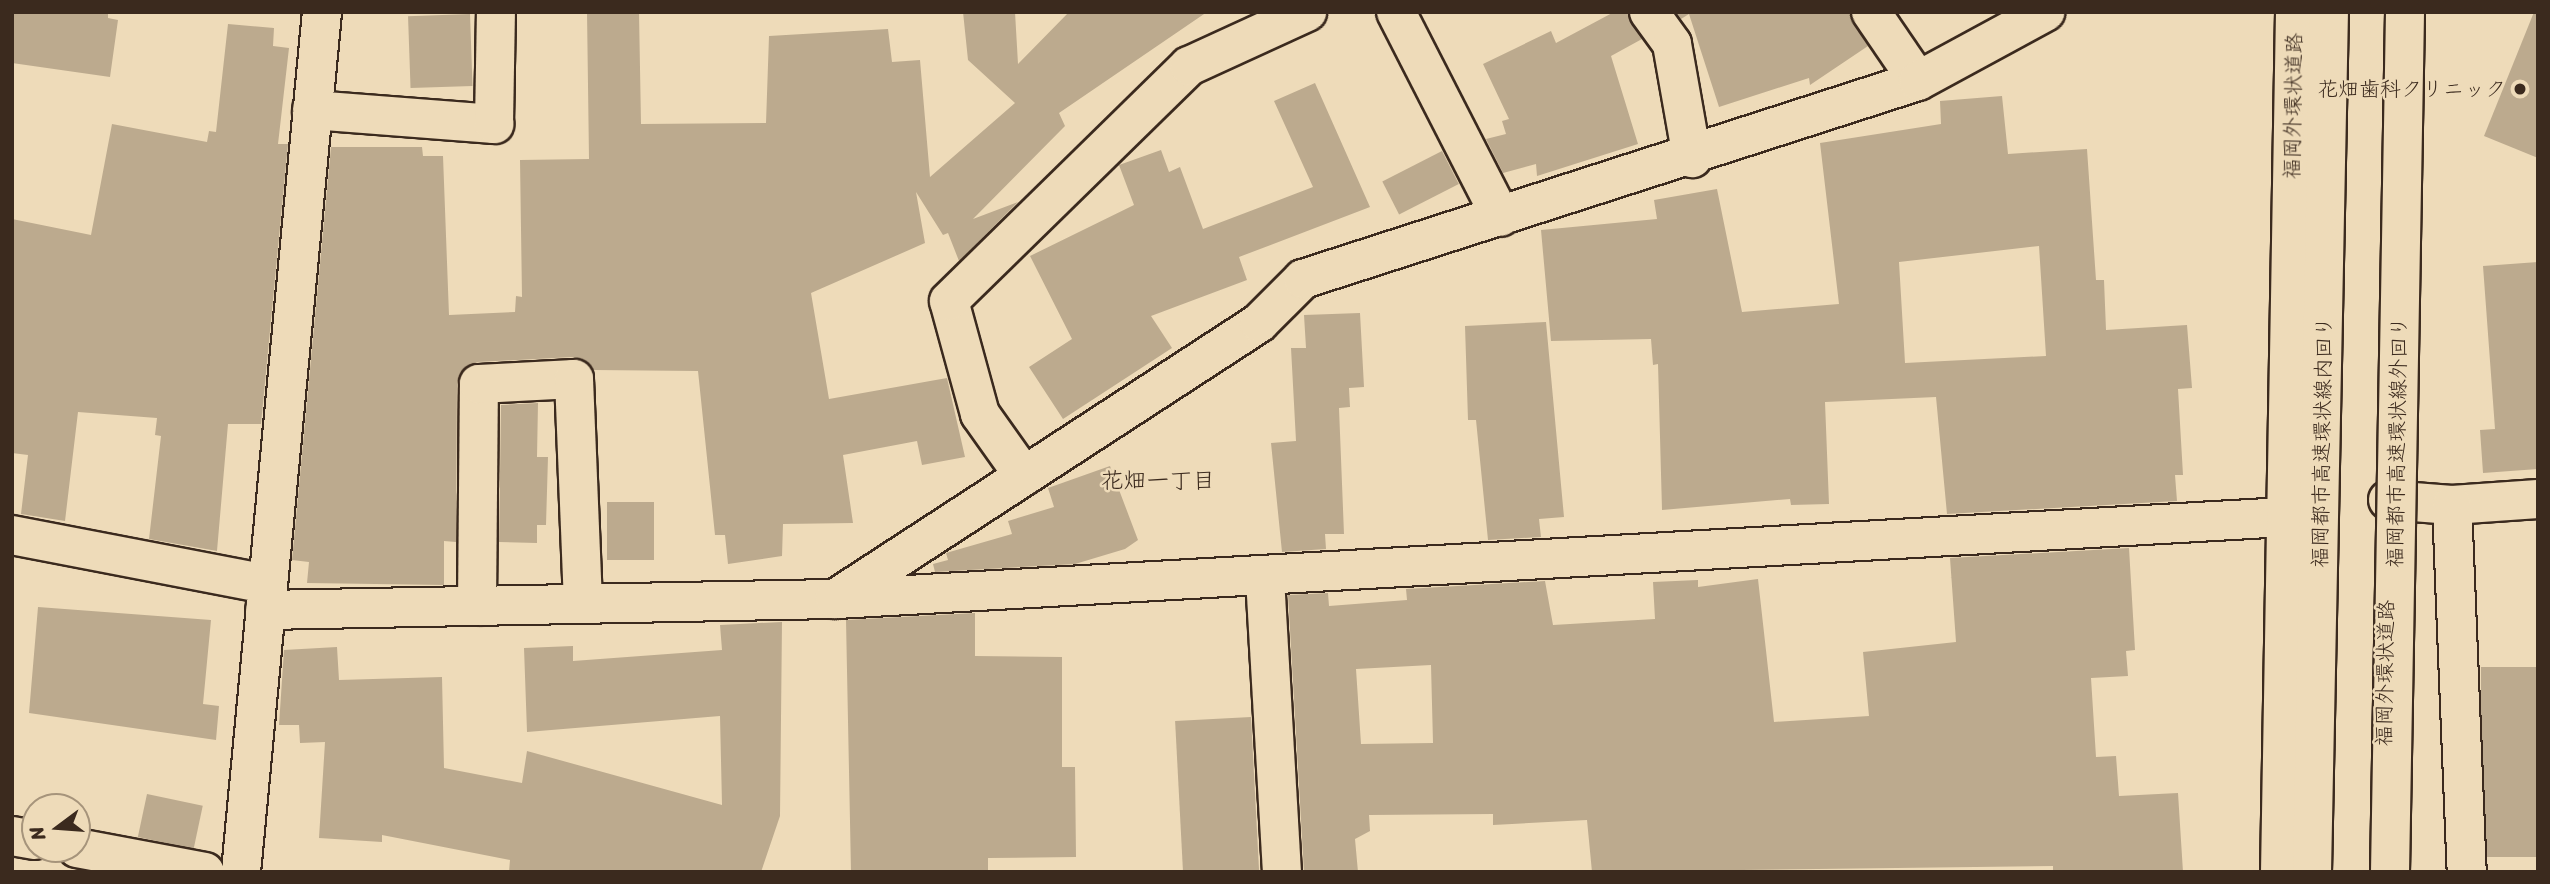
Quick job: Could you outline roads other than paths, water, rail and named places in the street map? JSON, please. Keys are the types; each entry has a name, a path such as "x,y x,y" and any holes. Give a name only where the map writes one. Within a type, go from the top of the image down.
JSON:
{"main road":[{"path":"241,872 322,12"},
{"path":"312,110 494,124 496,12"},
{"path":"1024,476 980,414 949,301 1189,65 1307,12"},
{"path":"1396,12 1501,217"},
{"path":"1649,12 1672,44 1692,158"},
{"path":"1871,12 1918,80"},
{"path":"835,599 1259,323 1303,279 1692,158 1918,80 2045,12"},
{"name":"福岡外環状道路","path":"2280,872 2295,12"},
{"name":"福岡都市高速環状線内回り","path":"2312,872 2329,12"},
{"name":"福岡外環状道路","path":"2382,872 2398,12"},
{"name":"福岡都市高速環状線外回り","path":"2390,872 2405,12"},
{"path":"477,606 478,384 574,379 583,604"},
{"path":"2388,500 2452,505 2538,499"},
{"path":"2452,505 2467,872"},
{"path":"12,535 266,597 477,606 835,599 1265,578 2285,517"},
{"path":"1265,578 1282,872"},
{"path":"91,851 205,872"}],"place":[{"name":"花畑歯科クリニック","path":"2520,89"}],"district":[{"name":"花畑一丁目","path":"1158,481"}]}
